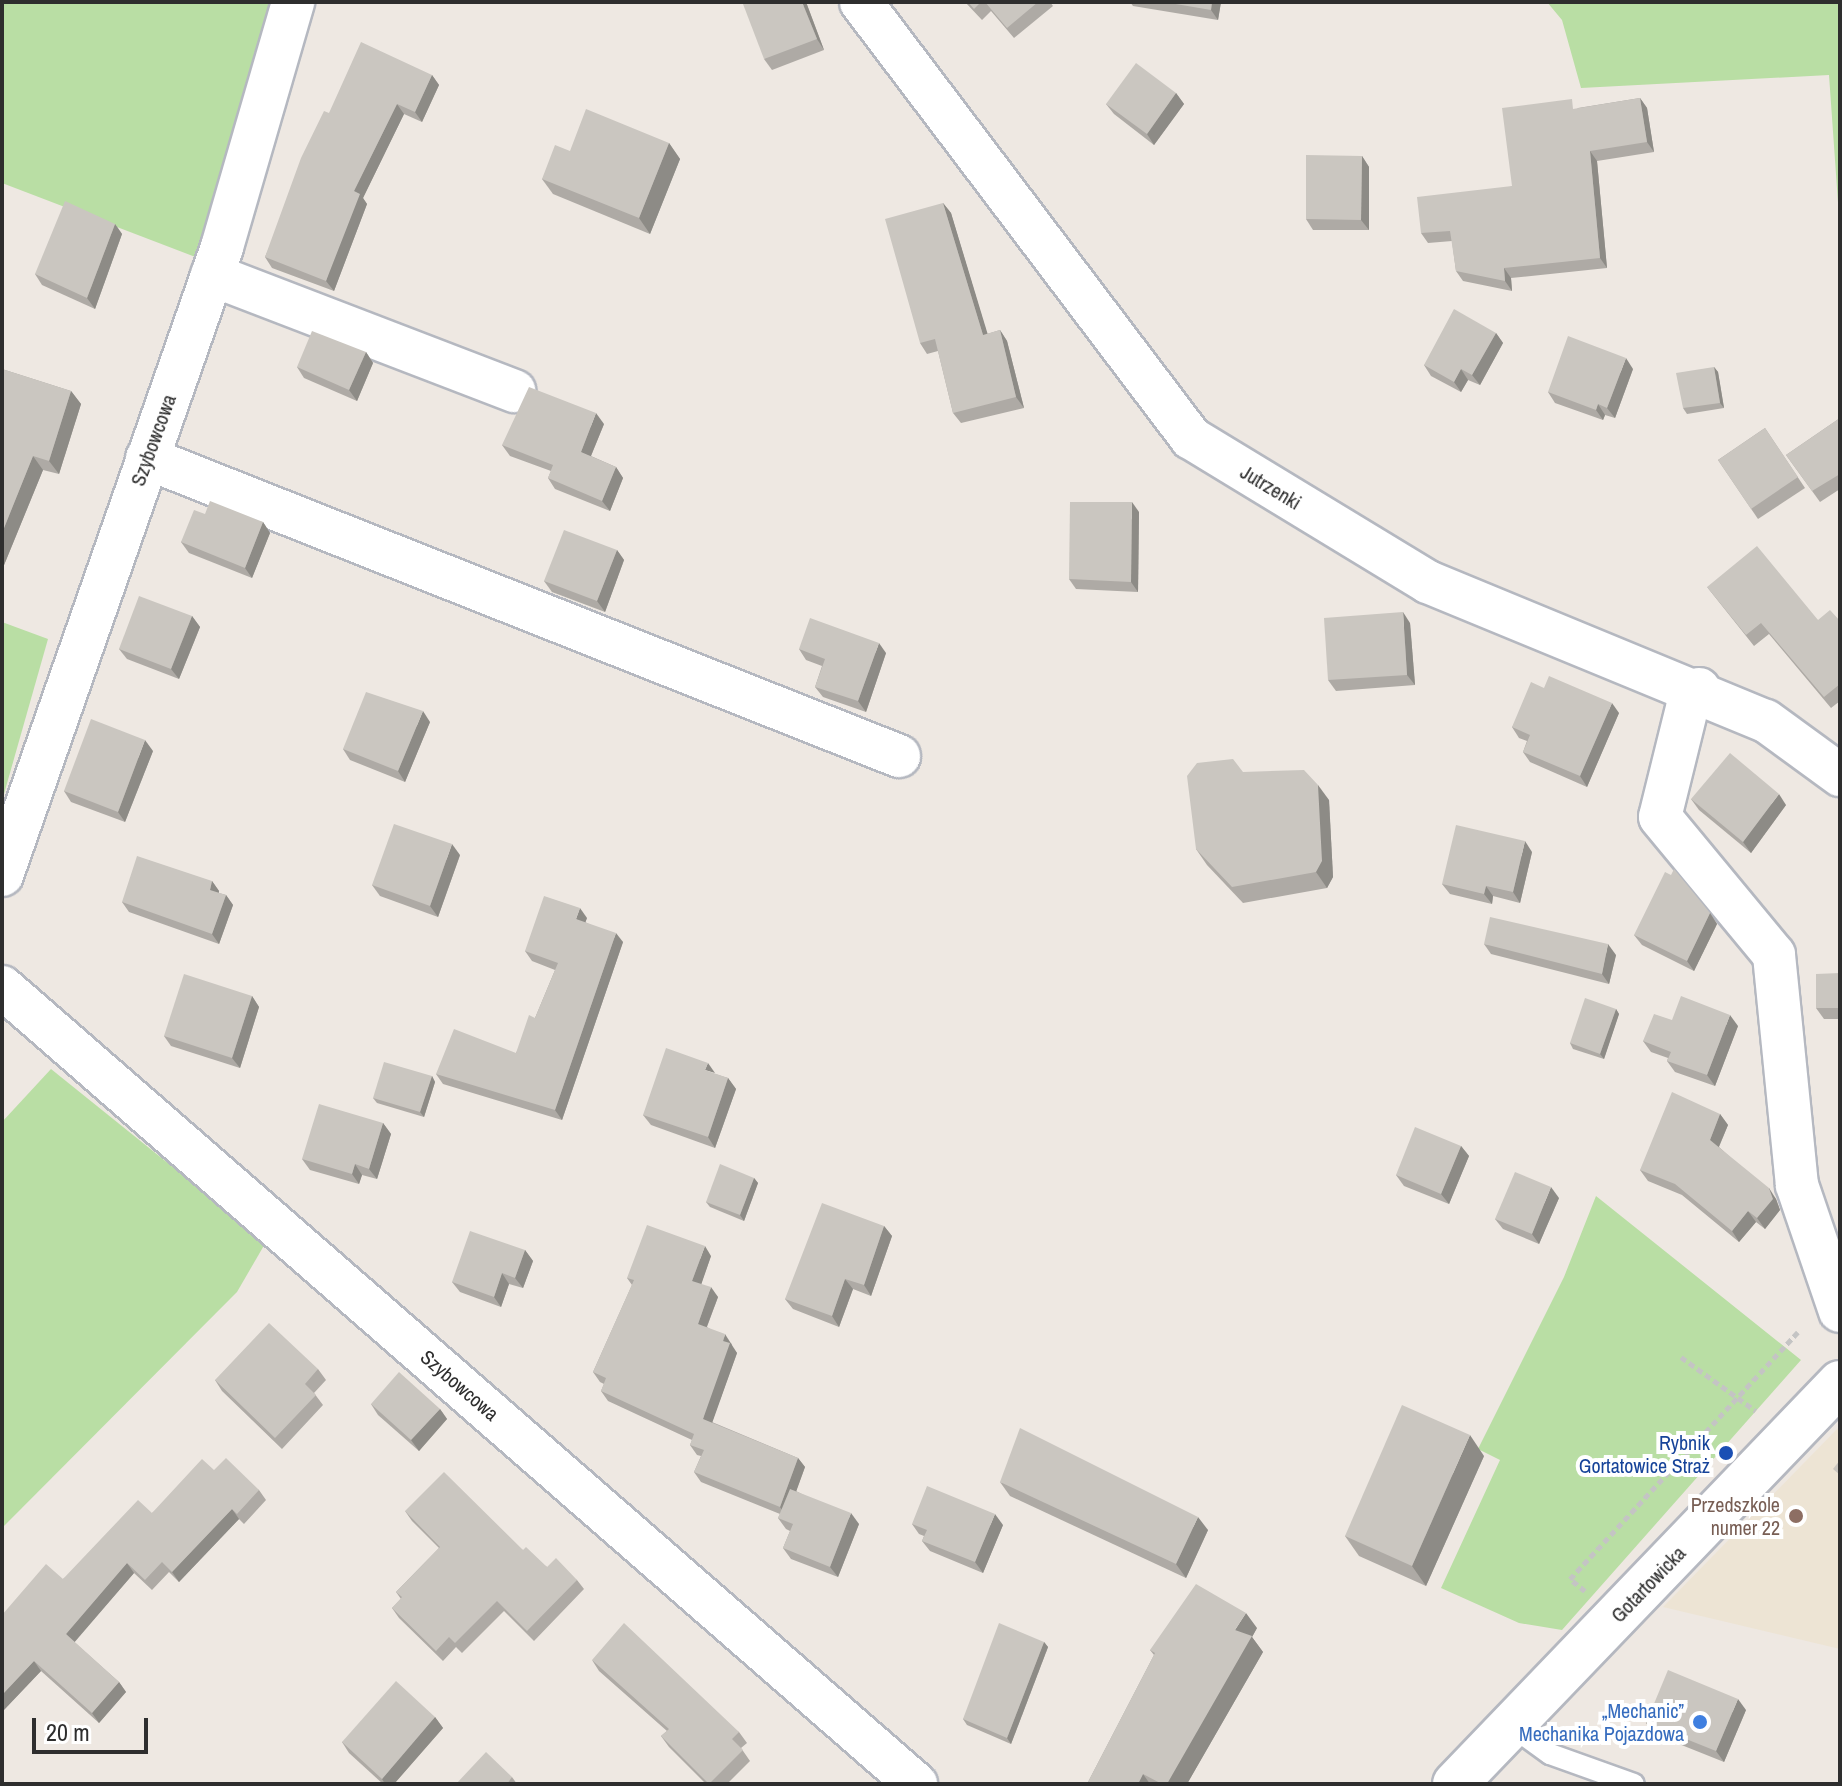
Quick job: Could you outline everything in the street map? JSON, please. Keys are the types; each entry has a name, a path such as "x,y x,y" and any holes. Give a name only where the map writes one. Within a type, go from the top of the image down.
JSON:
{"street":[{"name":"Szybowcowa","path":"2,875 212,275 293,2"},
{"name":"Jutrzenki","path":"861,2 1191,438 1428,582 1699,689 1766,721 1840,775"},
{"path":"212,275 514,391"},
{"path":"147,458 899,756"},
{"path":"1699,689 1688,704 1660,817 1774,955 1797,1185 1840,1311"},
{"name":"Szybowcowa","path":"2,987 916,1784"},
{"name":"Gotartowicka","path":"1455,1784 1840,1383"}],"lane":[{"path":"1511,1726 1550,1754 1634,1784"}],"path":[{"path":"1616,1617 1570,1579 1798,1332"},
{"path":"1681,1357 1767,1419"}],"shaded area":[{"name":"Przedszkole numer 22","path":"1840,1426 1840,1649 1663,1607"}],"green space":[{"path":"2,2 270,2 198,258 2,183"},
{"path":"1547,2 1840,2 1840,231 1829,75 1581,88 1562,20"},
{"path":"2,622 48,639 2,801"},
{"path":"51,1069 266,1242 237,1292 2,1528 2,1122"},
{"path":"1596,1196 1801,1360 1562,1630 1519,1623 1441,1588 1500,1460 1478,1449 1564,1277"}],"building":[{"path":"802,2 817,39 764,59 743,4"},
{"path":"968,2 981,2 974,9"},
{"path":"985,2 1038,2 1007,28"},
{"path":"1164,2 1212,2 1211,10"},
{"path":"361,42 432,75 415,112 397,104 354,191 360,194 326,281 265,257 301,158 324,111 329,113"},
{"path":"1136,63 1176,93 1147,134 1106,104"},
{"path":"1640,98 1647,142 1590,151 1600,258 1504,268 1505,281 1456,271 1450,231 1421,233 1417,197 1512,186 1502,108 1572,99 1573,109"},
{"path":"586,109 669,143 639,218 542,179 555,145 570,151"},
{"path":"1306,155 1362,156 1361,220 1306,219"},
{"path":"65,201 115,224 87,298 35,274"},
{"path":"943,203 983,335 1000,330 1016,397 953,413 935,339 920,343 885,219"},
{"path":"1454,309 1496,333 1472,375 1461,369 1454,382 1424,365"},
{"path":"312,331 366,352 349,390 297,367"},
{"path":"1568,336 1626,358 1607,408 1598,404 1596,410 1548,392"},
{"path":"1714,367 1720,403 1683,408 1676,373"},
{"path":"2,369 71,391 49,461 33,456 2,533"},
{"path":"529,387 596,413 581,452 616,467 602,501 548,478 553,465 502,445"},
{"path":"1840,418 1840,474 1812,491 1786,455"},
{"path":"1765,428 1798,477 1751,509 1718,460"},
{"path":"210,501 263,522 245,568 181,542 194,510 205,514"},
{"path":"1070,502 1132,502 1131,582 1069,579"},
{"path":"564,530 617,550 597,601 544,581"},
{"path":"1757,546 1818,620 1830,610 1840,621 1840,684 1824,697 1761,623 1746,635 1707,587"},
{"path":"139,596 192,616 171,669 119,649"},
{"path":"1403,612 1407,675 1328,680 1324,618"},
{"path":"810,618 879,643 858,701 815,687 825,659 799,649"},
{"path":"1549,676 1612,703 1580,776 1523,752 1530,735 1512,727 1531,682 1544,688"},
{"path":"366,692 423,711 398,771 343,749"},
{"path":"91,719 145,740 118,812 64,791"},
{"path":"1730,753 1779,794 1743,842 1691,799"},
{"path":"1233,759 1243,772 1304,770 1318,785 1322,861 1316,872 1232,887 1196,849 1187,776 1197,763"},
{"path":"394,824 452,844 430,906 372,885"},
{"path":"1456,825 1525,841 1513,892 1486,886 1484,894 1442,884"},
{"path":"137,856 212,881 210,890 226,895 212,934 122,902"},
{"path":"1674,869 1710,913 1687,961 1634,935 1665,872 1671,875"},
{"path":"544,896 580,908 576,919 616,933 555,1110 436,1074 454,1029 516,1053 529,1015 535,1018 558,963 525,951"},
{"path":"1490,917 1608,944 1602,974 1484,944"},
{"path":"1840,973 1840,1008 1816,1008 1816,974"},
{"path":"184,974 252,996 232,1058 164,1036"},
{"path":"1681,996 1730,1015 1707,1075 1667,1061 1671,1052 1643,1041 1654,1014 1672,1020"},
{"path":"1585,998 1616,1009 1600,1054 1570,1043"},
{"path":"666,1048 708,1063 705,1070 728,1078 708,1137 643,1115"},
{"path":"384,1062 432,1076 420,1112 373,1098"},
{"path":"1672,1092 1720,1114 1710,1140 1769,1188 1773,1199 1757,1218 1748,1211 1732,1231 1675,1184 1640,1170"},
{"path":"319,1104 383,1123 369,1169 355,1164 352,1174 302,1159"},
{"path":"1415,1127 1461,1146 1441,1194 1396,1175"},
{"path":"720,1164 754,1178 740,1215 706,1202"},
{"path":"1515,1172 1551,1187 1532,1234 1495,1219"},
{"path":"822,1203 884,1226 864,1285 845,1279 832,1316 785,1299"},
{"path":"647,1225 705,1246 692,1281 711,1287 698,1324 725,1334 723,1341 730,1343 703,1419 798,1458 780,1507 694,1472 704,1450 690,1445 694,1434 601,1391 606,1378 593,1372 634,1280 627,1278"},
{"path":"470,1231 525,1250 515,1278 502,1273 494,1297 452,1282"},
{"path":"269,1323 318,1369 305,1384 316,1395 275,1438 215,1380"},
{"path":"399,1372 440,1409 411,1440 371,1404"},
{"path":"1402,1405 1470,1435 1412,1566 1345,1536"},
{"path":"1020,1428 1198,1517 1176,1564 1000,1482"},
{"path":"226,1458 259,1490 237,1514 232,1509 172,1572 162,1562 145,1580 127,1563 66,1634 119,1682 92,1713 34,1661 2,1695 2,1615 46,1564 63,1579 138,1500 152,1513 202,1459 214,1470"},
{"path":"1840,1460 1840,1475 1833,1469"},
{"path":"444,1472 523,1550 526,1547 547,1567 556,1558 577,1580 527,1631 497,1601 455,1643 449,1637 436,1651 392,1608 402,1597 396,1592 440,1547 405,1511"},
{"path":"927,1486 995,1514 975,1562 922,1541 927,1530 912,1524"},
{"path":"790,1489 851,1513 830,1567 783,1548 793,1524 778,1518"},
{"path":"1196,1584 1246,1613 1235,1630 1252,1636 1167,1784 1143,1774 1138,1784 1087,1784 1155,1653 1150,1650"},
{"path":"624,1623 739,1732 732,1739 743,1750 709,1784 661,1736 669,1729 592,1660"},
{"path":"999,1623 1044,1642 1007,1738 963,1719"},
{"name":"„Mechanic” Mechanika Pojazdowa","path":"1668,1670 1738,1699 1716,1751 1646,1723"},
{"path":"396,1681 435,1717 382,1779 342,1742"},
{"path":"486,1752 512,1777 507,1784 456,1784"}],"place":[{"name":"Rybnik Gortatowice Straż","path":"1726,1453"},
{"name":"Przedszkole numer 22","path":"1796,1516"},
{"name":"„Mechanic” Mechanika Pojazdowa","path":"1700,1722"}]}
